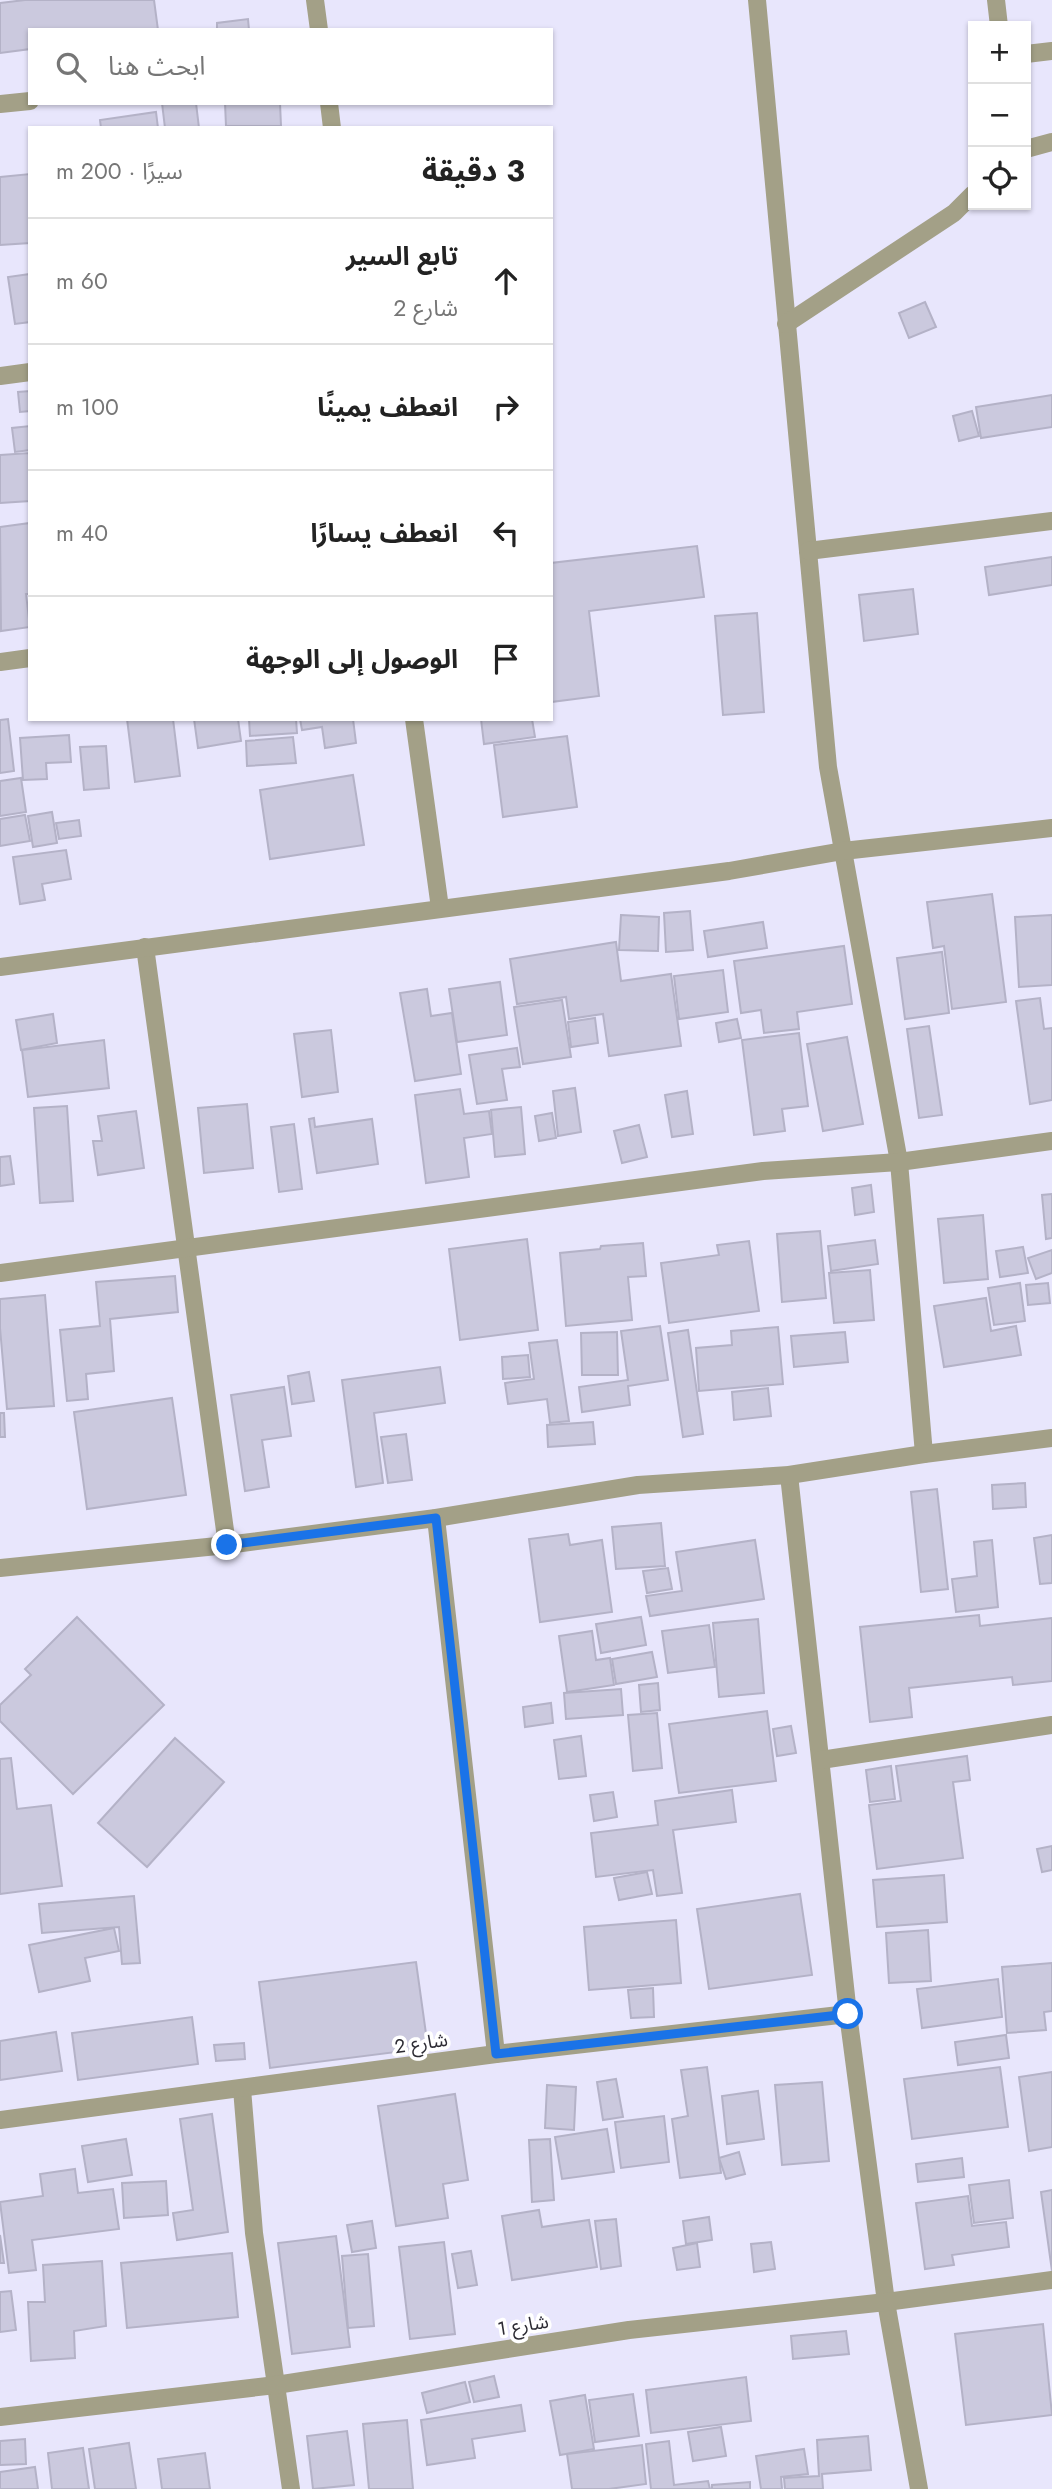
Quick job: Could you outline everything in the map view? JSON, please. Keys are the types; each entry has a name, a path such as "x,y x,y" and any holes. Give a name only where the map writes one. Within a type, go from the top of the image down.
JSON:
{"street":[{"path":"315,0 319,28"},
{"path":"757,0 828,767 899,1162 924,1454"},
{"path":"996,0 998,21"},
{"path":"1031,53 1052,51"},
{"path":"0,104 28,101"},
{"path":"328,105 332,126"},
{"path":"1031,148 1052,142"},
{"path":"786,324 954,213 968,199"},
{"path":"0,376 28,372"},
{"path":"808,551 1052,521"},
{"path":"0,662 28,658"},
{"path":"414,721 440,908"},
{"path":"0,967 729,871 843,851 1052,828"},
{"path":"145,947 227,1545"},
{"path":"0,1272 750,1173 899,1162 1052,1141"},
{"path":"0,1568 227,1545 436,1518 638,1486 789,1475 1052,1438"},
{"path":"789,1475 848,2014 886,2302 919,2489"},
{"path":"436,1518 496,2054"},
{"path":"821,1760 1052,1725"},
{"name":"شارع 2","path":"0,2120 496,2054 848,2014"},
{"path":"242,2089 254,2233 290,2489"},
{"name":"شارع 1","path":"0,2417 276,2385 629,2330 886,2302 1052,2280"}],"building":[{"path":"25,0 154,0 158,28 28,28 28,49 0,53 0,3"},
{"path":"248,19 249,28 217,28 217,23"},
{"path":"162,105 196,105 199,126 165,126"},
{"path":"225,105 280,105 281,126 226,126"},
{"path":"156,112 158,126 101,126 100,120"},
{"path":"28,174 28,243 0,245 0,177"},
{"path":"28,274 28,322 15,324 8,277"},
{"path":"925,302 936,327 909,338 899,313"},
{"path":"28,391 28,411 20,412 18,392"},
{"path":"1052,395 1052,427 981,438 976,407"},
{"path":"972,411 979,436 959,441 953,416"},
{"path":"28,426 28,450 15,452 12,428"},
{"path":"28,453 28,501 0,503 0,455"},
{"path":"28,523 28,627 1,631 0,527"},
{"path":"697,546 704,597 589,611 599,696 553,702 553,563"},
{"path":"1052,557 1052,585 989,595 985,567"},
{"path":"913,589 918,634 864,641 859,595"},
{"path":"757,613 764,712 723,715 715,616"},
{"path":"8,719 14,771 0,773 0,720"},
{"path":"127,721 173,721 180,776 135,782"},
{"path":"194,721 238,721 241,741 198,748"},
{"path":"249,721 296,721 297,733 250,736"},
{"path":"300,721 353,721 356,743 325,748 322,727 302,730"},
{"path":"481,721 532,721 535,737 484,744"},
{"path":"69,735 71,762 46,763 47,779 23,780 20,738"},
{"path":"567,736 577,807 503,817 494,745"},
{"path":"293,737 296,763 247,766 246,741"},
{"path":"106,746 109,788 84,790 80,747"},
{"path":"353,775 364,845 270,859 260,790"},
{"path":"21,778 26,812 0,816 0,781"},
{"path":"52,812 57,843 33,847 28,816"},
{"path":"25,815 30,841 0,846 0,819"},
{"path":"79,820 81,836 59,839 56,823"},
{"path":"66,850 71,879 42,884 45,900 20,904 13,857"},
{"path":"992,894 1006,1002 952,1009 944,946 933,948 927,902"},
{"path":"690,911 693,950 666,952 664,913"},
{"path":"621,915 659,917 658,951 619,950"},
{"path":"1052,915 1052,985 1019,987 1015,917"},
{"path":"763,922 767,948 708,957 704,931"},
{"path":"616,942 621,981 671,974 681,1046 609,1056 603,1014 569,1019 566,997 517,1004 510,959"},
{"path":"844,946 852,1004 797,1012 799,1029 764,1033 761,1010 741,1013 734,961"},
{"path":"942,952 949,1013 905,1019 897,958"},
{"path":"723,970 728,1012 679,1019 674,976"},
{"path":"500,982 507,1035 457,1042 449,989"},
{"path":"427,989 431,1016 452,1013 461,1074 415,1081 400,993"},
{"path":"1040,998 1044,1029 1052,1028 1052,1100 1030,1104 1016,1001"},
{"path":"562,1000 571,1057 523,1064 514,1007"},
{"path":"53,1014 57,1043 21,1050 16,1020"},
{"path":"595,1018 598,1043 571,1047 568,1022"},
{"path":"737,1019 741,1038 719,1042 716,1023"},
{"path":"929,1026 942,1115 919,1118 907,1029"},
{"path":"331,1030 338,1092 302,1097 294,1034"},
{"path":"799,1033 808,1106 782,1109 785,1131 754,1135 742,1040"},
{"path":"847,1037 863,1124 823,1131 807,1044"},
{"path":"104,1040 109,1088 28,1097 22,1050"},
{"path":"517,1048 520,1067 502,1069 507,1100 477,1104 469,1055"},
{"path":"575,1088 581,1132 558,1136 553,1091"},
{"path":"460,1089 464,1114 489,1111 492,1134 464,1138 469,1177 426,1183 415,1095"},
{"path":"687,1091 693,1134 672,1137 665,1095"},
{"path":"247,1104 253,1168 204,1173 198,1108"},
{"path":"67,1106 73,1201 40,1203 34,1108"},
{"path":"521,1107 525,1154 495,1157 491,1110"},
{"path":"136,1111 144,1168 98,1175 93,1141 102,1141 98,1116"},
{"path":"552,1113 556,1138 539,1141 535,1116"},
{"path":"314,1118 315,1127 372,1119 378,1164 317,1173 309,1119"},
{"path":"294,1124 302,1189 279,1192 271,1127"},
{"path":"639,1125 647,1157 622,1163 614,1131"},
{"path":"10,1156 14,1184 0,1186 0,1157"},
{"path":"871,1185 874,1212 855,1215 852,1188"},
{"path":"1052,1194 1052,1238 1046,1239 1042,1195"},
{"path":"983,1215 988,1279 944,1283 938,1219"},
{"path":"820,1231 826,1298 782,1302 777,1234"},
{"path":"527,1239 538,1330 460,1340 449,1249"},
{"path":"875,1240 878,1264 831,1271 828,1246"},
{"path":"749,1241 759,1311 669,1323 661,1263 719,1255 717,1245"},
{"path":"643,1243 646,1276 628,1277 632,1320 566,1326 560,1253"},
{"path":"1023,1247 1028,1273 1000,1277 996,1251"},
{"path":"1052,1250 1052,1273 1036,1279 1028,1258"},
{"path":"870,1270 874,1320 834,1323 829,1273"},
{"path":"175,1276 178,1312 110,1319 114,1371 86,1374 88,1399 67,1401 60,1330 100,1326 96,1282"},
{"path":"1020,1283 1025,1321 994,1325 988,1288"},
{"path":"1048,1283 1050,1303 1028,1305 1026,1285"},
{"path":"45,1295 54,1406 7,1409 0,1299"},
{"path":"986,1298 991,1331 1016,1326 1021,1355 944,1367 934,1306"},
{"path":"660,1326 668,1380 628,1386 630,1405 582,1412 579,1387 628,1380 621,1331"},
{"path":"778,1327 783,1384 699,1391 696,1348 732,1345 731,1331"},
{"path":"688,1330 703,1434 683,1437 668,1333"},
{"path":"617,1332 618,1375 582,1375 581,1333"},
{"path":"845,1332 848,1362 794,1367 791,1336"},
{"path":"557,1340 569,1421 550,1423 547,1399 508,1404 505,1383 534,1379 529,1343"},
{"path":"528,1355 530,1377 503,1379 502,1357"},
{"path":"440,1367 445,1403 374,1413 383,1483 356,1487 342,1380"},
{"path":"309,1372 314,1401 292,1404 288,1376"},
{"path":"284,1387 291,1436 262,1440 269,1487 245,1491 231,1395"},
{"path":"768,1388 771,1416 734,1420 732,1392"},
{"path":"172,1398 186,1495 87,1509 74,1412"},
{"path":"0,1413 4,1413 5,1437 0,1437"},
{"path":"593,1422 595,1444 548,1447 547,1425"},
{"path":"406,1434 412,1480 388,1483 381,1437"},
{"path":"1025,1483 1026,1507 993,1509 992,1485"},
{"path":"937,1489 948,1589 921,1592 911,1492"},
{"path":"661,1523 665,1566 616,1569 612,1527"},
{"path":"568,1534 570,1545 602,1540 612,1612 540,1622 529,1539"},
{"path":"1052,1535 1052,1583 1040,1584 1034,1538"},
{"path":"755,1540 764,1599 650,1616 646,1596 682,1591 676,1552"},
{"path":"992,1540 998,1607 956,1612 952,1579 977,1576 974,1542"},
{"path":"668,1568 672,1589 647,1593 643,1571"},
{"path":"979,1615 980,1626 1052,1618 1052,1681 1013,1685 1012,1677 909,1688 912,1717 870,1722 860,1627"},
{"path":"77,1617 164,1705 73,1794 0,1721 0,1705 31,1675 25,1669"},
{"path":"641,1617 646,1645 601,1653 596,1624"},
{"path":"758,1619 764,1693 719,1697 713,1623"},
{"path":"709,1625 715,1667 668,1673 662,1631"},
{"path":"592,1631 596,1660 610,1658 614,1685 567,1692 559,1636"},
{"path":"652,1652 657,1677 616,1684 612,1659"},
{"path":"658,1683 660,1710 641,1712 639,1685"},
{"path":"621,1689 623,1715 566,1719 564,1693"},
{"path":"551,1703 553,1723 525,1727 523,1707"},
{"path":"767,1711 776,1781 679,1793 669,1724"},
{"path":"657,1713 662,1768 633,1771 628,1715"},
{"path":"791,1726 796,1753 777,1756 773,1729"},
{"path":"581,1736 586,1776 559,1779 554,1740"},
{"path":"175,1738 224,1782 147,1867 98,1823"},
{"path":"967,1756 970,1780 953,1782 963,1858 877,1869 869,1805 901,1801 896,1766"},
{"path":"11,1758 17,1809 51,1805 62,1886 0,1894 0,1759"},
{"path":"891,1766 895,1799 870,1802 866,1770"},
{"path":"732,1790 736,1822 673,1830 682,1893 657,1896 653,1870 596,1877 591,1833 658,1825 655,1801"},
{"path":"613,1792 617,1817 594,1821 590,1795"},
{"path":"1052,1846 1052,1870 1042,1872 1037,1849"},
{"path":"647,1872 652,1894 619,1900 614,1878"},
{"path":"944,1875 947,1922 877,1927 873,1880"},
{"path":"800,1894 812,1975 709,1989 697,1909"},
{"path":"134,1896 140,1963 122,1964 119,1927 42,1933 39,1904"},
{"path":"676,1920 681,1983 589,1990 584,1927"},
{"path":"114,1928 119,1951 85,1958 90,1981 39,1992 29,1945"},
{"path":"928,1930 931,1981 889,1983 886,1933"},
{"path":"416,1962 428,2048 270,2068 259,1982"},
{"path":"1052,1963 1052,2011 1044,2012 1046,2030 1007,2033 1002,1967"},
{"path":"998,1979 1002,2017 922,2028 917,1989"},
{"path":"653,1988 654,2017 631,2018 628,1990"},
{"path":"192,2017 198,2064 78,2080 72,2033"},
{"path":"56,2032 62,2071 0,2080 0,2041"},
{"path":"1006,2035 1009,2058 958,2065 955,2042"},
{"path":"244,2043 245,2059 216,2061 214,2045"},
{"path":"707,2067 721,2173 680,2178 672,2119 688,2116 681,2070"},
{"path":"1000,2067 1008,2127 912,2139 904,2079"},
{"path":"1052,2072 1052,2147 1029,2151 1019,2077"},
{"path":"616,2079 623,2117 603,2120 597,2082"},
{"path":"822,2082 829,2161 782,2165 775,2085"},
{"path":"547,2085 576,2087 574,2130 545,2128"},
{"path":"758,2091 764,2139 727,2144 722,2096"},
{"path":"455,2094 468,2180 443,2184 448,2218 396,2226 378,2106"},
{"path":"212,2114 228,2232 177,2240 173,2213 193,2210 180,2119"},
{"path":"664,2116 669,2162 621,2168 615,2122"},
{"path":"607,2129 614,2172 562,2179 555,2137"},
{"path":"126,2139 132,2175 88,2182 82,2146"},
{"path":"550,2139 554,2200 532,2202 529,2140"},
{"path":"739,2152 745,2174 726,2179 719,2158"},
{"path":"962,2158 964,2177 918,2182 916,2164"},
{"path":"75,2169 78,2193 113,2189 119,2229 32,2240 36,2270 9,2273 0,2202 43,2196 40,2174"},
{"path":"1009,2180 1013,2218 974,2223 969,2185"},
{"path":"166,2181 168,2215 124,2218 122,2183"},
{"path":"1052,2190 1052,2271 1041,2192"},
{"path":"968,2196 972,2226 1006,2222 1009,2247 952,2255 954,2265 925,2269 916,2203"},
{"path":"539,2210 542,2227 589,2220 597,2267 512,2280 502,2216"},
{"path":"709,2217 712,2240 686,2244 683,2221"},
{"path":"616,2219 621,2266 601,2269 595,2221"},
{"path":"372,2221 376,2248 352,2252 347,2225"},
{"path":"0,2235 4,2263 0,2263"},
{"path":"336,2236 350,2347 292,2354 278,2243"},
{"path":"444,2242 455,2334 410,2339 399,2247"},
{"path":"771,2242 775,2269 754,2272 751,2244"},
{"path":"697,2243 700,2267 677,2270 673,2248"},
{"path":"471,2251 477,2285 458,2288 452,2254"},
{"path":"232,2253 238,2317 127,2328 121,2263"},
{"path":"368,2254 374,2326 348,2328 342,2256"},
{"path":"102,2261 106,2326 74,2331 75,2358 31,2361 28,2302 45,2302 43,2265"},
{"path":"11,2291 16,2330 0,2332 0,2292"},
{"path":"1043,2324 1052,2415 966,2425 955,2334"},
{"path":"846,2331 849,2354 793,2359 791,2336"},
{"path":"494,2376 499,2397 474,2402 469,2382"},
{"path":"746,2377 751,2421 651,2433 646,2390"},
{"path":"465,2382 470,2402 427,2413 422,2393"},
{"path":"633,2394 639,2436 595,2442 589,2400"},
{"path":"585,2395 594,2449 560,2455 550,2401"},
{"path":"521,2405 525,2431 472,2439 475,2458 427,2465 421,2420"},
{"path":"407,2420 413,2489 369,2489 363,2424"},
{"path":"721,2427 726,2456 693,2461 688,2432"},
{"path":"347,2431 354,2485 313,2489 307,2436"},
{"path":"868,2436 871,2470 822,2474 823,2489 785,2489 784,2478 819,2476 817,2440"},
{"path":"25,2439 26,2464 0,2465 0,2441"},
{"path":"669,2441 674,2485 708,2481 710,2489 651,2489 646,2444"},
{"path":"129,2443 136,2489 95,2489 89,2449"},
{"path":"642,2445 646,2484 609,2489 572,2489 567,2454"},
{"path":"83,2448 89,2489 52,2489 48,2453"},
{"path":"804,2449 808,2474 781,2477 782,2489 761,2489 756,2456"},
{"path":"205,2453 210,2489 162,2489 158,2459"},
{"path":"35,2467 38,2489 0,2489 0,2472"},
{"path":"750,2482 750,2489 712,2489 712,2485"}],"route":[{"path":"227,1545 436,1518 496,2054 848,2014"}]}
